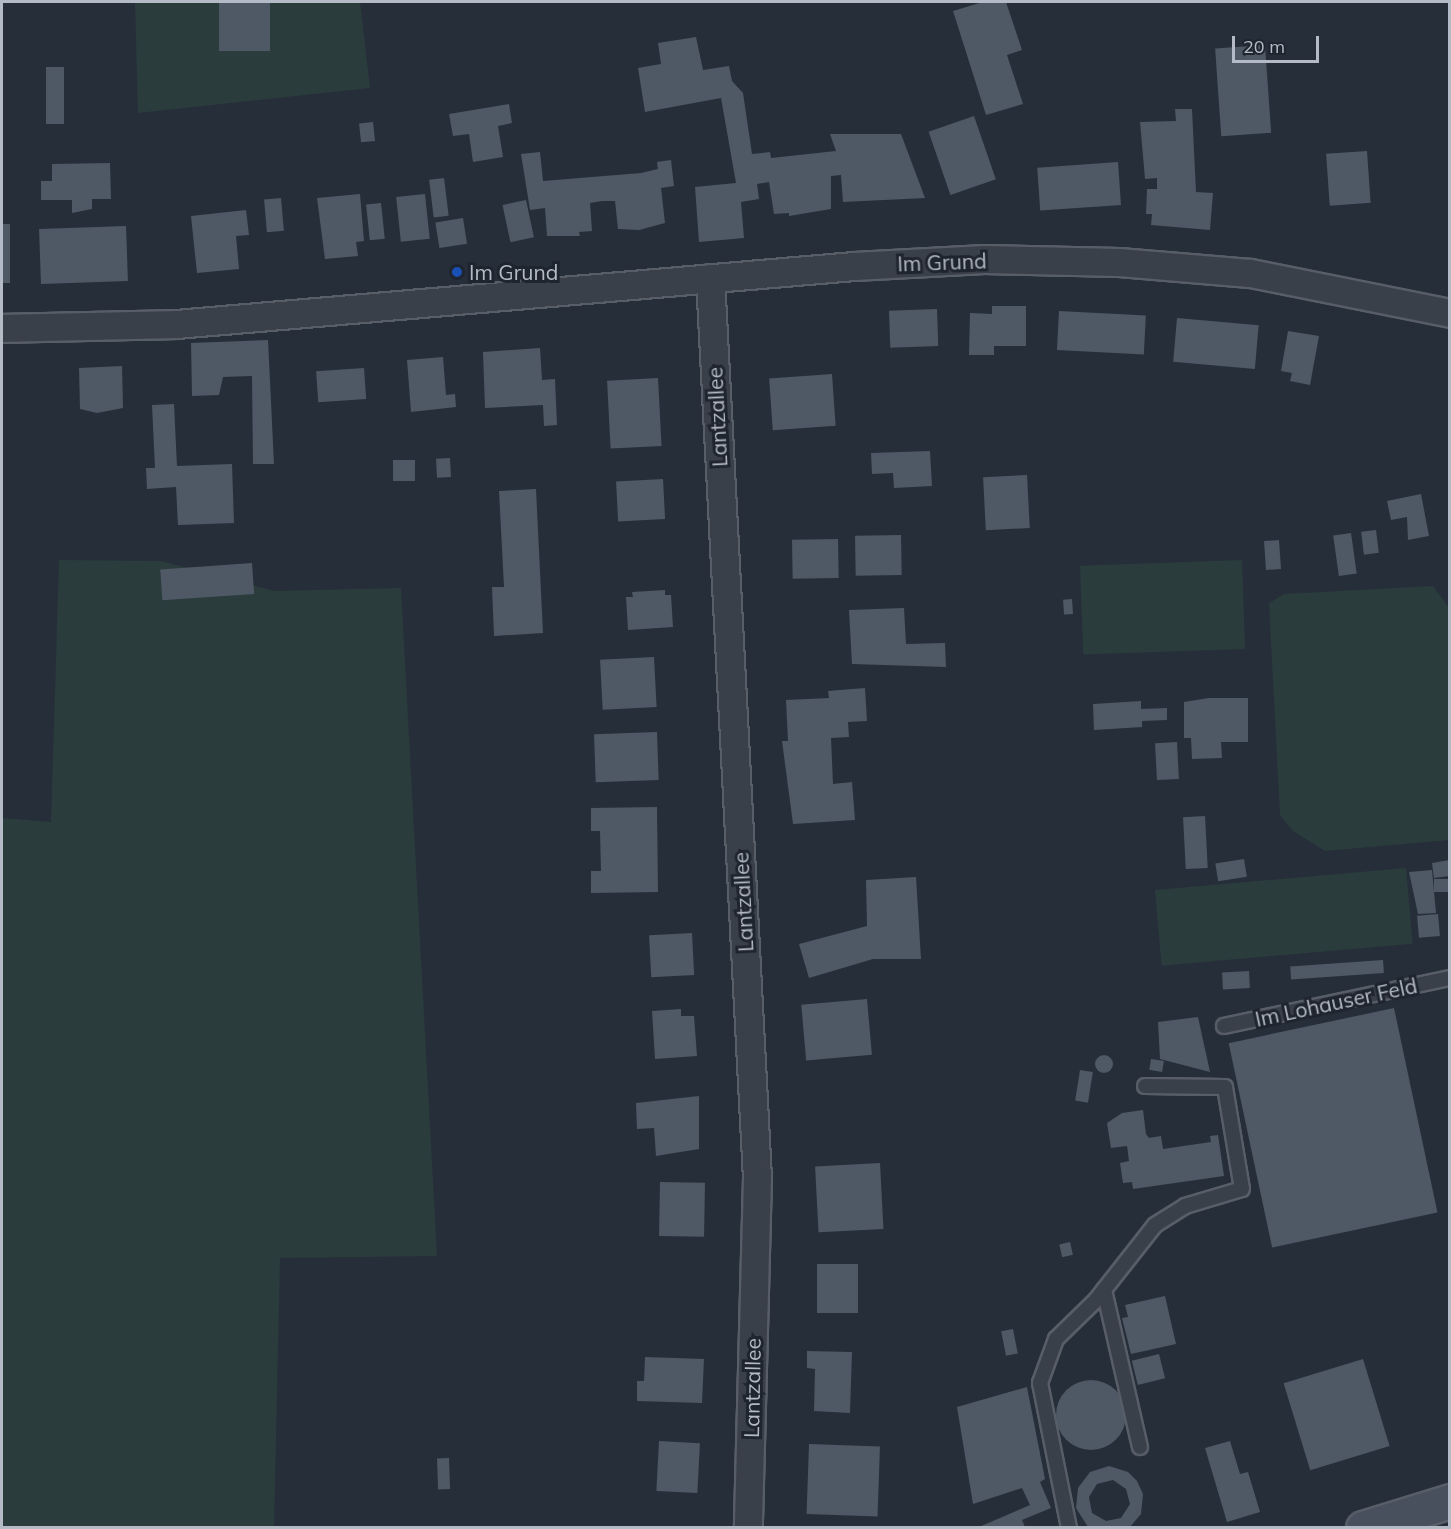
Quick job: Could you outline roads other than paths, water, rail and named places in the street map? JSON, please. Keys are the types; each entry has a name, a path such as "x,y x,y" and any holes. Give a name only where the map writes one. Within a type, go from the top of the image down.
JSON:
{"street":[{"name":"Im Grund","path":"2,327 176,324 710,278 984,260 1119,262 1250,273 1449,313"},
{"name":"Lantzallee","path":"710,278 757,1177 748,1527"},
{"path":"1363,1527 1449,1501"}],"lane":[{"name":"Im Lohauser Feld","path":"1224,1026 1449,978"},
{"path":"1069,1527 1040,1383 1056,1340 1104,1290 1155,1225 1185,1206 1242,1189 1225,1087 1145,1086"},
{"path":"1104,1290 1140,1447"}],"place":[{"name":"Im Grund","path":"457,272"}]}
